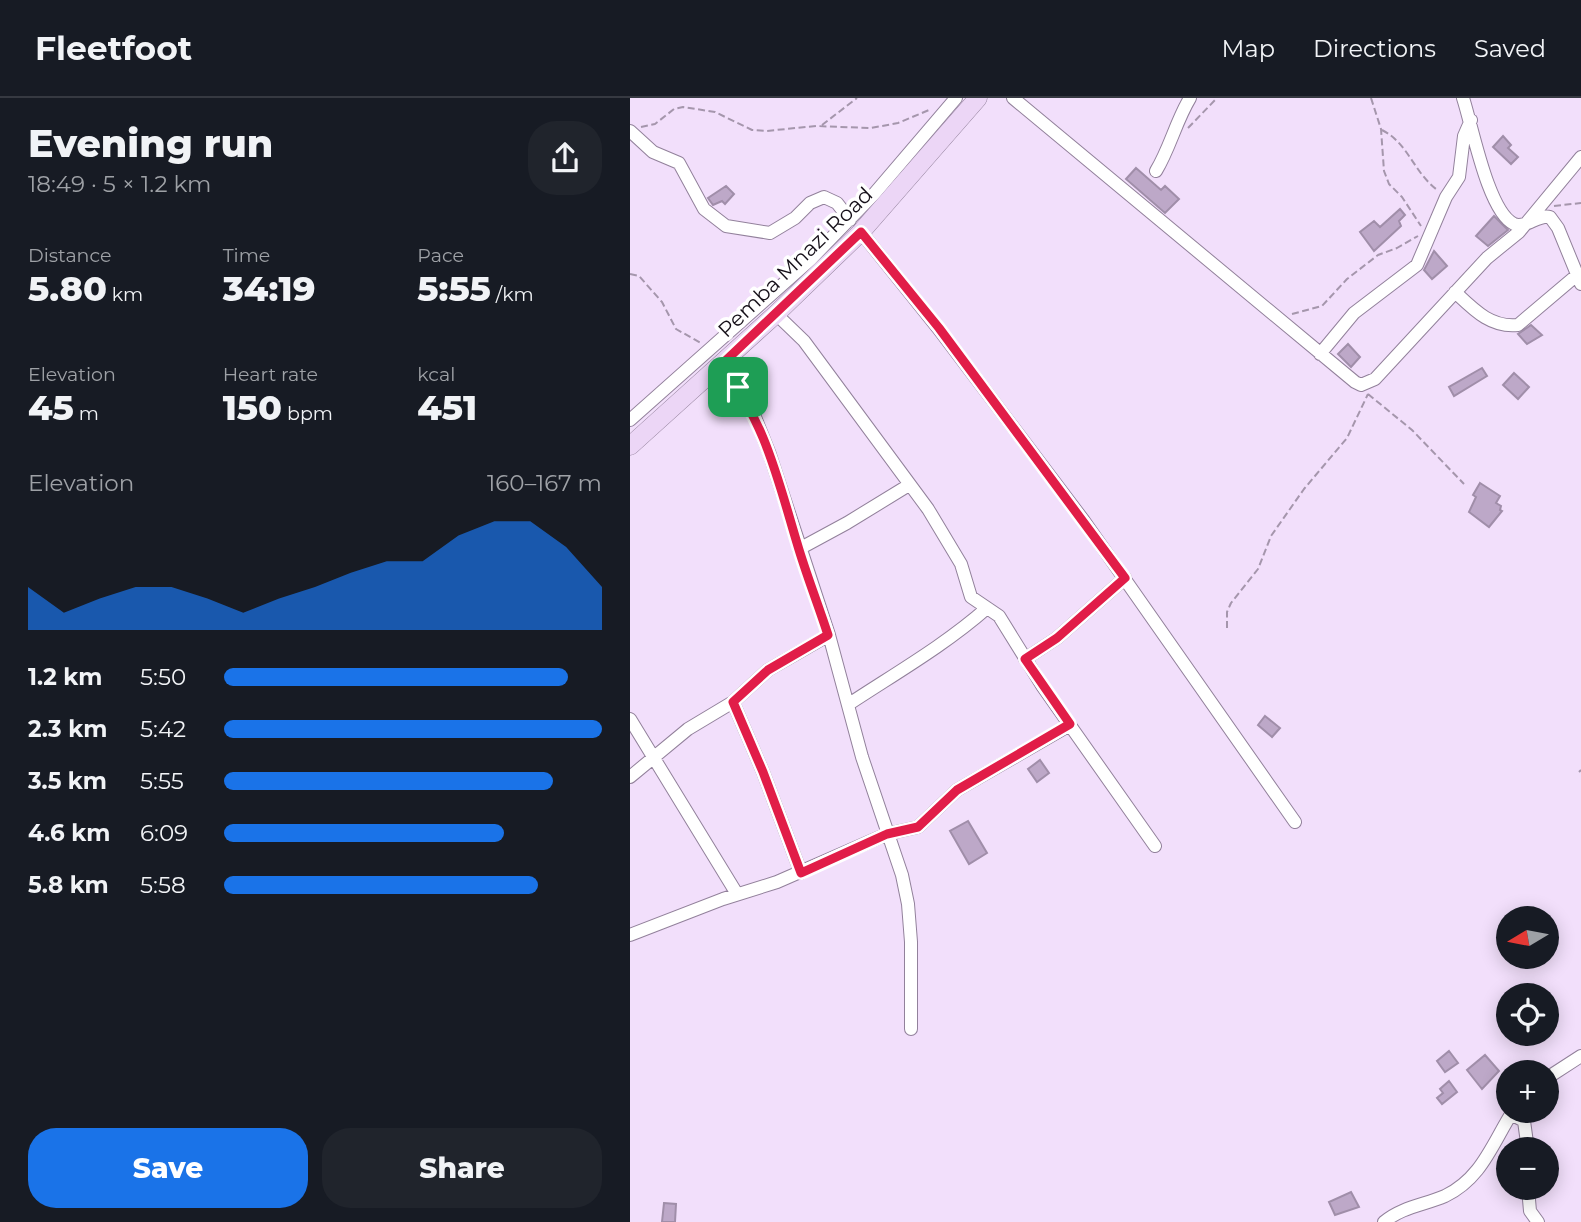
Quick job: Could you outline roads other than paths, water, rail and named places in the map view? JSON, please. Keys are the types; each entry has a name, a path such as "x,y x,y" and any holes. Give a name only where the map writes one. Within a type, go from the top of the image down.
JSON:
{"main road":[{"name":"Pemba Mnazi Road","path":"630,446 776,314 855,226 978,98"}],"street":[{"path":"630,420 810,260 855,226 956,98"},
{"path":"1013,98 1354,382 1367,384 1376,379 1455,292 1526,223 1581,157"},
{"path":"1156,171 1190,98"},
{"path":"1455,292 1488,321 1509,326 1518,325 1579,279 1558,228 1550,217 1543,215 1526,223 1512,223 1492,195 1463,98"},
{"path":"1320,354 1354,313 1417,265 1446,197 1459,177 1464,136 1471,120"},
{"path":"633,130 653,152 680,163 704,209 726,226 770,233 795,218 810,203 824,197 837,203 939,328 1125,578 1295,822"},
{"path":"776,314 804,341 928,509 961,564 971,597 999,616 1025,659 1155,846"},
{"path":"720,366 738,387 753,412 769,452 828,635 862,757 908,904 911,1029"},
{"path":"799,549 909,485"},
{"path":"1025,659 1057,638 1125,578"},
{"path":"849,704 926,655 987,608"},
{"path":"630,777 688,729 733,702 768,670 828,635"},
{"path":"733,702 801,873"},
{"path":"630,719 737,894"},
{"path":"630,935 801,873 887,834 918,827 957,790 1070,724"},
{"path":"1559,1070 1581,1056"},
{"path":"1384,1222 1398,1212 1443,1196 1463,1185 1479,1172 1506,1123"},
{"path":"1529,1200 1530,1211 1538,1222"}]}
